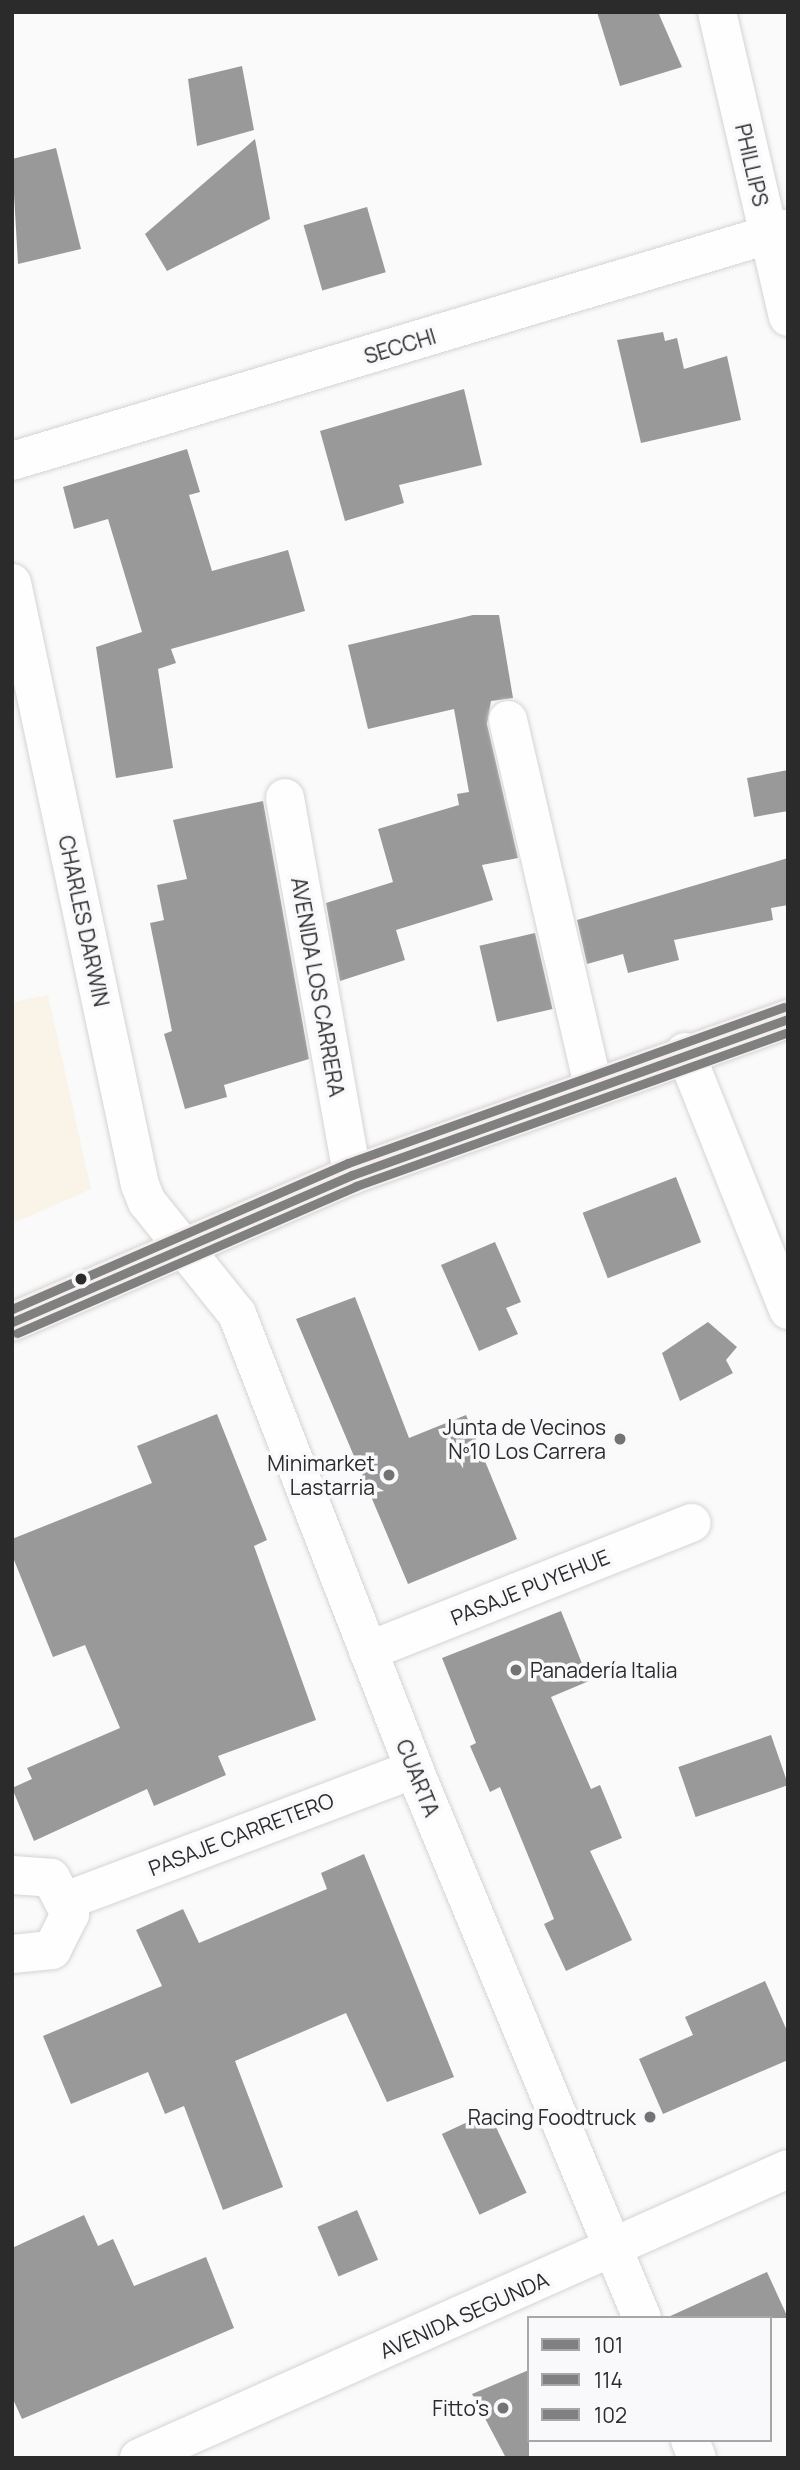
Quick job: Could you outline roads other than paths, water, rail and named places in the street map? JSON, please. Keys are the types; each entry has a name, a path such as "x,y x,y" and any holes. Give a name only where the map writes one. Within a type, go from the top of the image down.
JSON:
{"main road":[{"path":"12,1322 182,1246 352,1175 685,1052 788,1019"}],"street":[{"name":"PHILLIPS","path":"717,12 778,232 788,317"},
{"name":"SECCHI","path":"12,461 778,232"},
{"name":"CHARLES DARWIN","path":"12,583 140,1185 182,1246"},
{"path":"508,720 593,1086"},
{"name":"AVENIDA LOS CARRERA","path":"285,798 352,1175"},
{"path":"685,1052 788,1310"},
{"name":"CUARTA","path":"182,1246 237,1314 414,1769 641,2316"},
{"name":"PASAJE PUYEHUE","path":"368,1651 692,1523"},
{"name":"PASAJE CARRETERO","path":"68,1900 414,1769"},
{"path":"12,1875 51,1878 68,1900 62,1941 38,1955 12,1954"},
{"name":"AVENIDA SEGUNDA","path":"139,2458 201,2446 615,2248 788,2169"}],"place":[{"name":"Junta de Vecinos Nº10 Los Carrera","path":"620,1439"},
{"name":"Minimarket Lastarria","path":"389,1475"},
{"name":"Panadería Italia","path":"516,1670"},
{"name":"Racing Foodtruck","path":"650,2117"},
{"name":"Fitto's","path":"503,2408"}]}
